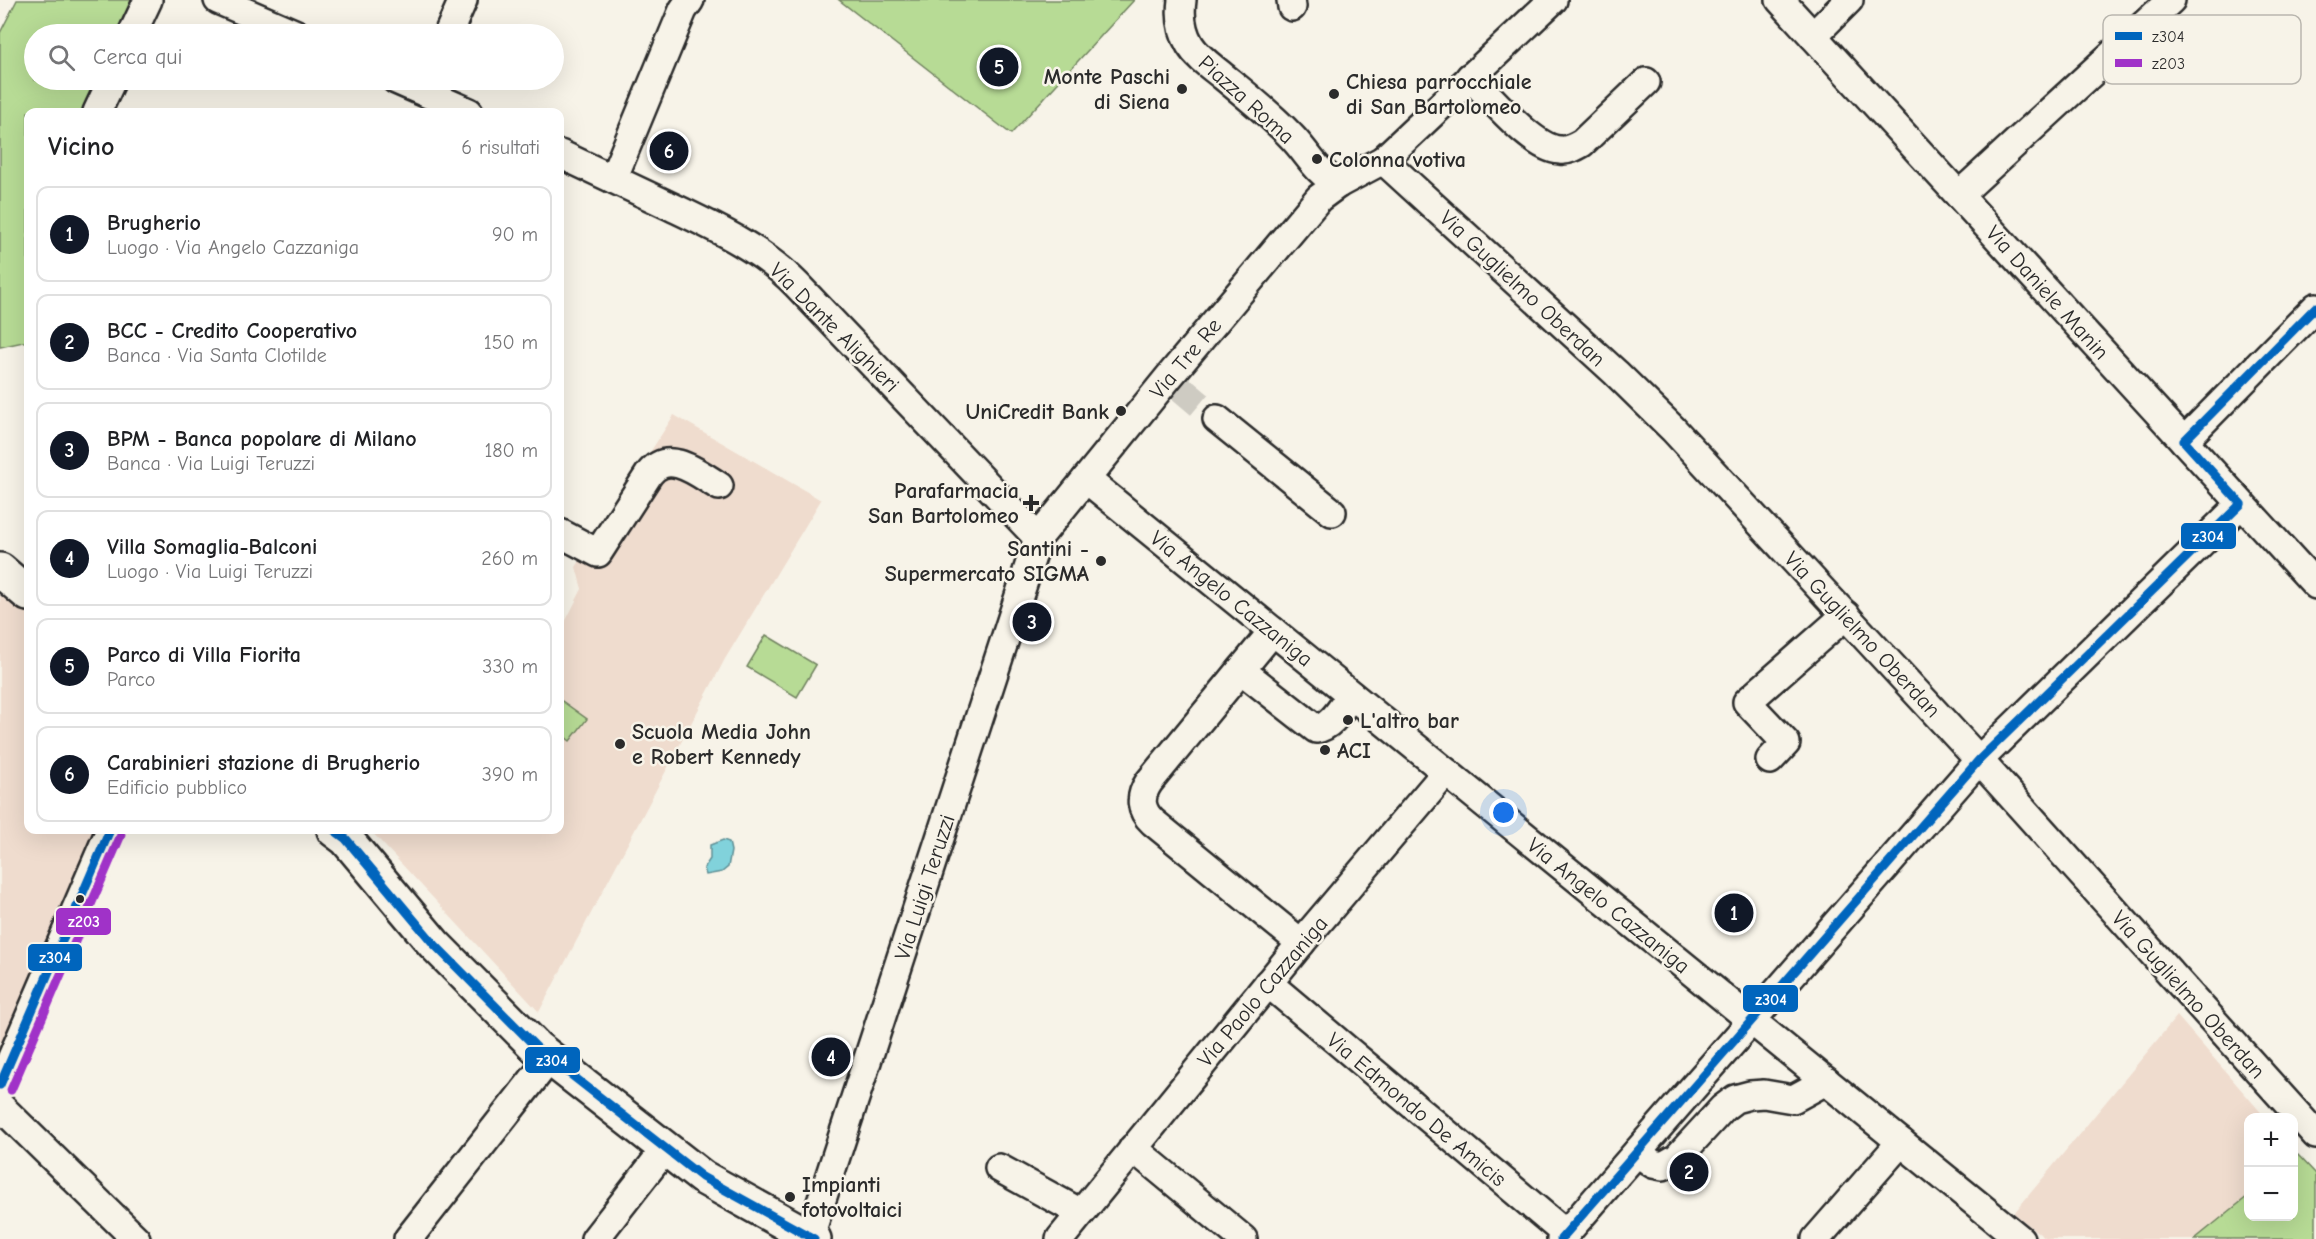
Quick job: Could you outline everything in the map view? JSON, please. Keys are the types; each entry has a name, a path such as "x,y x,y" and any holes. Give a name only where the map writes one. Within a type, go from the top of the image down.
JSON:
{"main road":[{"path":"0,570 24,591"},
{"path":"339,834 441,951 537,1048 702,1177 811,1238"}],"street":[{"path":"137,24 148,0"},
{"path":"218,0 273,24"},
{"path":"452,24 463,0"},
{"path":"613,179 683,10 690,0"},
{"name":"Piazza Roma","path":"1182,0 1181,17 1184,30 1189,44 1199,56 1290,135 1319,171 1338,184"},
{"name":"Via Tre Re","path":"1038,538 1086,479 1174,383 1319,198 1338,184 1383,160 1553,0"},
{"name":"Via Daniele Manin","path":"1780,0 2316,585"},
{"path":"1813,36 1849,0"},
{"path":"2155,15 2171,0"},
{"path":"1959,195 2103,63"},
{"path":"1470,77 1529,135 1542,144 1562,150 1572,149 1582,143 1646,82"},
{"path":"99,108 107,90"},
{"path":"421,94 458,108"},
{"name":"Via Dante Alighieri","path":"564,156 720,230 774,264 797,285 1038,538"},
{"name":"Via Guglielmo Oberdan","path":"1383,160 1648,404 1979,760 2316,1135"},
{"path":"2184,441 2316,307"},
{"path":"1218,419 1332,512"},
{"path":"564,535 598,553 653,468 663,463 675,463 688,467 719,486"},
{"name":"Via Angelo Cazzaniga","path":"1086,479 2020,1239"},
{"path":"1564,1236 1979,760 2241,504"},
{"name":"Via Luigi Teruzzi","path":"811,1238 1038,538"},
{"path":"1770,760 1786,743 1747,702 1846,615"},
{"path":"1273,631 1146,787 1142,798 1143,809 1153,822 1301,943"},
{"path":"1241,670 1316,729 1328,724 1351,695"},
{"name":"Via Paolo Cazzaniga","path":"1060,1239 1301,943 1446,772"},
{"path":"0,1085 108,834"},
{"name":"Via Edmondo De Amicis","path":"1268,983 1564,1236"},
{"path":"408,1239 550,1058"},
{"path":"1637,1152 1650,1163 1663,1166 1673,1162 1723,1108 1735,1099 1764,1094 1793,1099 1826,1081"},
{"path":"0,1106 136,1239"},
{"path":"1816,1239 1901,1142"},
{"path":"595,1239 666,1148"},
{"path":"1133,1148 1243,1239"},
{"path":"999,1168 1081,1213"}],"shaded area":[{"path":"674,415 821,500 725,659 539,1012 374,834 564,834 564,624 582,589 576,567"},
{"path":"0,575 24,595 24,834 95,834 0,1067"},
{"path":"2177,1016 2262,1113 2244,1113 2244,1199 2195,1239 2046,1239 2014,1213"}],"green space":[{"path":"17,0 141,0 130,24 24,24 24,90 102,90 94,108 24,108 24,342 0,347 0,33"},
{"path":"839,0 1134,0 1011,134"},
{"path":"766,635 816,665 797,697 747,667"},
{"path":"564,702 587,719 570,741 564,736"},
{"path":"2298,1155 2316,1174 2316,1239 2195,1239 2244,1199 2244,1221 2298,1221"}],"water":[{"path":"723,840 729,842 731,851 728,867 722,872 706,875 704,868 710,859 710,845"}],"tunnel":[{"path":"1179,387 1217,419"}],"transit line":[{"name":"z304","path":"1561,1239 1979,760 2241,504 2184,441 2316,307"},
{"name":"z304","path":"0,1085 108,834"},
{"name":"z304","path":"339,834 434,944 537,1048 702,1177 814,1239"},
{"name":"z203","path":"11,1090 121,835"}],"place":[{"name":"Parco di Villa Fiorita","path":"999,67"},
{"name":"Monte Paschi di Siena","path":"1182,89"},
{"name":"Chiesa parrocchiale di San Bartolomeo","path":"1334,94"},
{"name":"Carabinieri stazione di Brugherio","path":"669,151"},
{"name":"Colonna votiva","path":"1317,159"},
{"name":"UniCredit Bank","path":"1121,411"},
{"name":"Parafarmacia San Bartolomeo","path":"1031,503"},
{"name":"Santini - Supermercato SIGMA","path":"1101,561"},
{"name":"BPM - Banca popolare di Milano","path":"1032,622"},
{"name":"L'altro bar","path":"1348,720"},
{"name":"Scuola Media John e Robert Kennedy","path":"620,744"},
{"name":"ACI","path":"1325,750"},
{"name":"Brugherio","path":"1734,913"},
{"name":"Villa Somaglia-Balconi","path":"831,1057"},
{"name":"BCC - Credito Cooperativo","path":"1689,1172"},
{"name":"Impianti fotovoltaici","path":"790,1197"}]}
